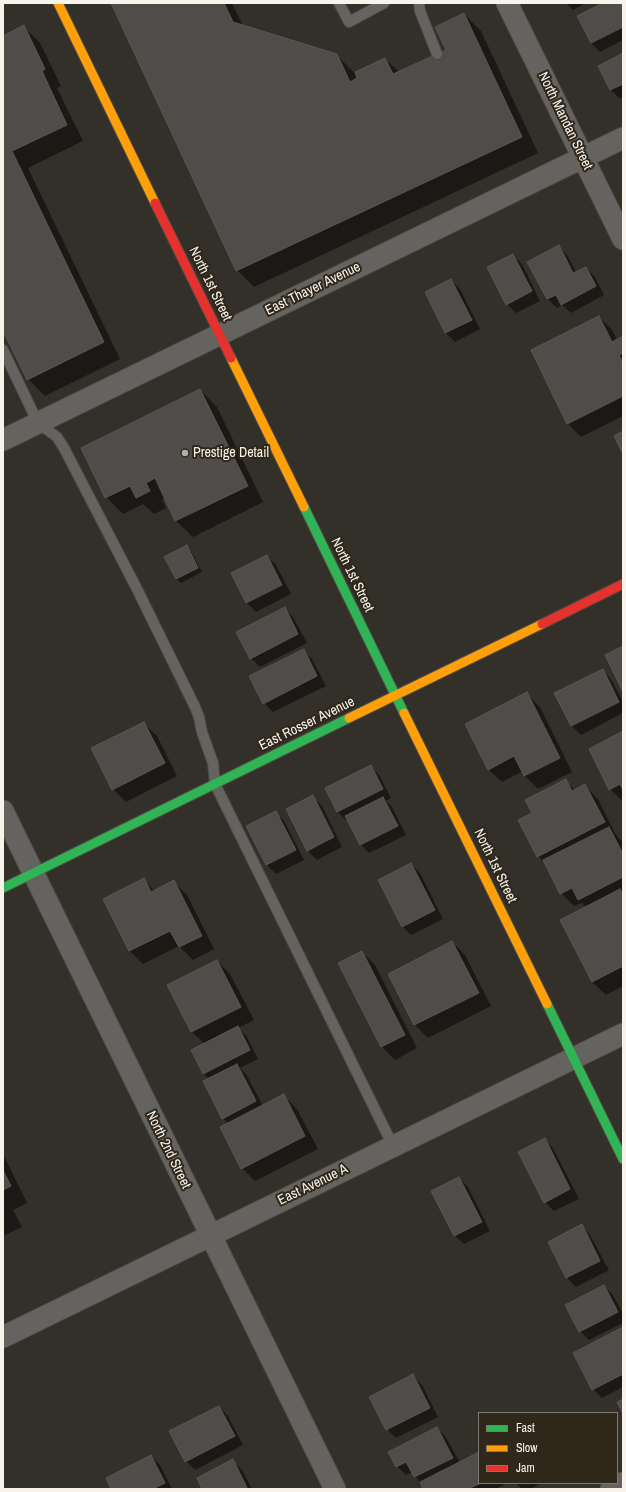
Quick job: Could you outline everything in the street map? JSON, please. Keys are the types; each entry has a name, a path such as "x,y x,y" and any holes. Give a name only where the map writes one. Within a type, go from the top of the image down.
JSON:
{"street":[{"name":"North 1st Street","path":"58,3 623,1159"},
{"name":"North Mandan Street","path":"507,3 623,239"},
{"name":"East Thayer Avenue","path":"3,440 623,138"},
{"name":"East Rosser Avenue","path":"3,888 623,584"},
{"name":"North 2nd Street","path":"3,811 335,1489"},
{"name":"East Avenue A","path":"3,1337 623,1034"},
{"path":"611,1489 623,1483"}],"lane":[{"path":"339,3 349,22 384,3"},
{"path":"419,3 420,11 437,54"},
{"path":"3,350 38,423 57,437 64,448 137,589 195,707 213,763 215,784 393,1146"}],"building":[{"path":"111,3 224,3 233,22 337,54 350,82 357,78 355,72 385,58 393,74 446,50 435,27 464,13 522,137 236,271"},
{"path":"603,3 623,3 623,27 591,43 577,16"},
{"path":"24,25 45,69 42,71 67,125 12,151 104,342 27,380 3,331 3,36"},
{"path":"623,53 623,84 610,90 598,66"},
{"path":"559,245 573,273 586,267 596,286 561,305 556,295 547,299 527,262"},
{"path":"513,254 532,291 506,305 487,267"},
{"path":"451,279 472,320 445,333 425,292"},
{"path":"599,316 612,342 623,336 623,353 619,355 623,363 623,396 567,424 531,350"},
{"path":"200,389 248,486 175,521 155,478 146,483 150,491 136,498 130,486 105,498 81,448"},
{"path":"623,431 623,454 614,436"},
{"path":"187,545 198,568 176,579 164,557"},
{"path":"267,555 282,585 246,603 231,573"},
{"path":"285,607 298,634 250,659 236,632"},
{"path":"623,646 623,692 605,655"},
{"path":"304,649 317,676 263,704 249,676"},
{"path":"603,669 619,702 571,726 554,693"},
{"path":"527,692 560,758 524,776 514,756 488,770 465,724"},
{"path":"144,722 165,763 112,790 91,748"},
{"path":"623,731 623,790 620,784 609,790 589,749"},
{"path":"371,765 383,789 337,812 325,788"},
{"path":"566,779 572,791 585,784 605,822 537,857 518,820 532,813 525,800"},
{"path":"313,795 334,837 307,851 286,809"},
{"path":"383,797 398,826 360,845 345,816"},
{"path":"276,811 296,850 266,865 246,826"},
{"path":"609,827 623,854 623,877 578,900 572,888 560,894 543,860"},
{"path":"411,863 435,910 402,927 378,880"},
{"path":"144,878 151,892 174,880 202,936 179,947 170,931 129,951 103,899"},
{"path":"620,889 623,895 623,966 592,982 560,920"},
{"path":"452,941 479,993 414,1025 388,974"},
{"path":"362,951 405,1035 381,1047 338,963"},
{"path":"217,960 241,1007 191,1032 167,985"},
{"path":"238,1026 250,1050 203,1074 191,1050"},
{"path":"237,1064 256,1101 222,1119 203,1081"},
{"path":"284,1094 305,1136 241,1169 220,1127"},
{"path":"545,1138 570,1189 544,1203 518,1152"},
{"path":"3,1170 11,1186 3,1190"},
{"path":"459,1177 482,1222 454,1236 431,1191"},
{"path":"582,1224 600,1261 566,1278 548,1242"},
{"path":"604,1285 618,1312 579,1332 565,1305"},
{"path":"623,1327 623,1374 592,1390 573,1353"},
{"path":"413,1374 430,1408 386,1430 369,1397"},
{"path":"623,1399 623,1414 617,1402"},
{"path":"219,1406 235,1436 185,1462 169,1431"},
{"path":"437,1427 453,1458 414,1477 406,1462 396,1467 388,1452"},
{"path":"478,1453 479,1484 468,1489 423,1489 420,1482"},
{"path":"151,1455 165,1483 153,1489 111,1489 106,1478"},
{"path":"233,1459 247,1488 202,1489 197,1478"}],"traffic: fast":[{"path":"304,507 404,713"},
{"path":"3,888 349,718"},
{"path":"547,1004 623,1159"}],"traffic: slow":[{"path":"58,3 155,203"},
{"path":"231,358 304,507"},
{"path":"349,718 542,624"},
{"path":"404,713 547,1004"}],"traffic: jam":[{"path":"155,203 231,358"},
{"path":"542,624 623,584"}],"place":[{"name":"Prestige Detail","path":"185,453"}]}
